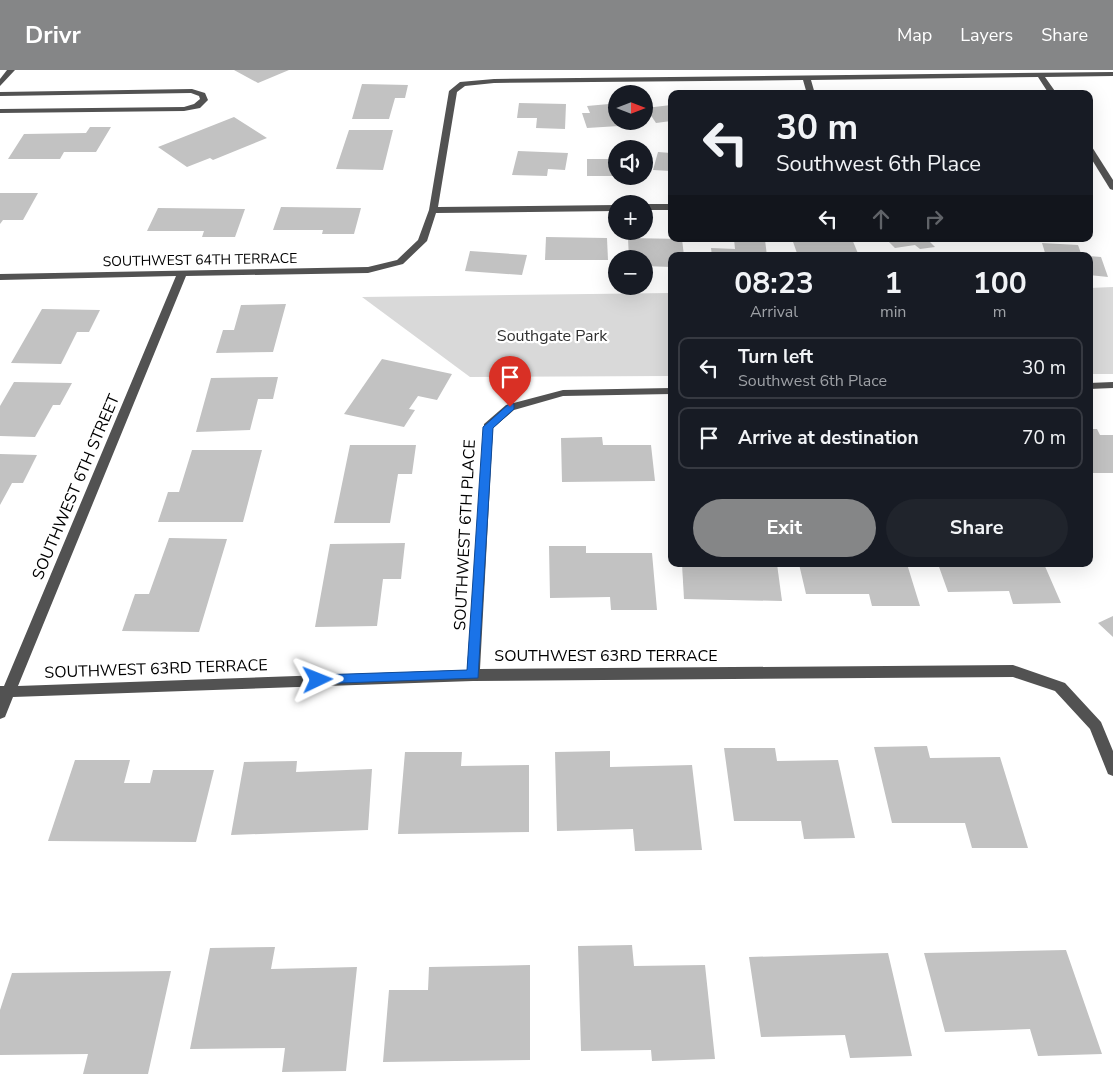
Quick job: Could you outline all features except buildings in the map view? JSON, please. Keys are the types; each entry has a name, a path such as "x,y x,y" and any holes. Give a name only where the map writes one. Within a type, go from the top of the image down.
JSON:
{"street":[{"path":"0,84 10,70"},
{"path":"608,208 433,210 453,91 463,84 494,81 807,79 1113,74"},
{"path":"1040,75 1050,90"},
{"path":"807,79 810,90"},
{"path":"0,94 192,91 202,95 204,100 197,106 184,109 0,111"},
{"path":"1093,155 1113,187"},
{"path":"653,207 668,207"},
{"name":"SOUTHWEST 64TH TERRACE","path":"0,276 368,270 400,262 422,241 433,210"},
{"name":"SOUTHWEST 6TH STREET","path":"0,713 4,692 182,274"},
{"path":"1093,386 1113,386"},
{"name":"SOUTHWEST 6TH PLACE","path":"473,675 488,427 510,407 563,393 668,391"},
{"name":"SOUTHWEST 63RD TERRACE","path":"4,692 473,675 1012,671 1060,687 1096,726 1113,770"}],"green space":[{"path":"1113,287 1113,374 1093,374 1093,288"},
{"name":"Southgate Park","path":"653,293 668,293 668,376 470,377 362,297 653,295"}],"route":[{"path":"318,680 473,675 488,427 510,407"}]}
